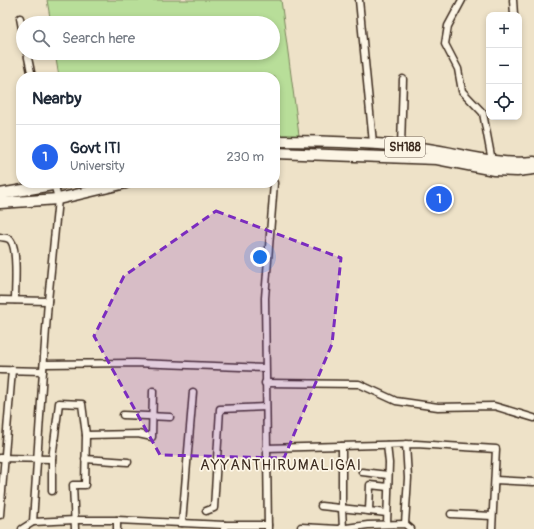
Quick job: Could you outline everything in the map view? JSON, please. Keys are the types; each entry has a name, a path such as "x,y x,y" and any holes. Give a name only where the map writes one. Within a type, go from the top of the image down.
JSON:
{"main road":[{"name":"SH188","path":"280,141 373,143 429,149 520,164 534,162"},
{"name":"SH188","path":"280,153 437,159 494,170 517,171 534,169"},
{"path":"0,194 34,188"},
{"path":"0,203 58,199 105,188"}],"street":[{"path":"359,0 373,143"},
{"path":"462,0 448,26 445,44 458,69 462,91 483,113 492,160"},
{"path":"513,0 514,12"},
{"path":"28,60 31,72"},
{"path":"401,146 403,79"},
{"path":"33,522 48,301 58,199 57,188"},
{"path":"22,529 33,522 75,520 182,523 224,527 268,527 265,407 265,298 274,188"},
{"path":"0,237 8,238 15,250 15,300"},
{"path":"0,300 48,301"},
{"path":"0,370 135,363 265,368"},
{"path":"0,515 2,458 12,370"},
{"path":"265,383 359,384 396,401 438,407 494,406 534,418"},
{"path":"86,435 138,434 152,437 153,392"},
{"path":"182,523 193,392"},
{"path":"52,491 52,459 59,403 82,404 86,435 85,485 73,485 75,529"},
{"path":"206,511 214,508 220,409 265,407"},
{"path":"123,415 170,417"},
{"path":"266,448 406,444 496,449 492,529"},
{"path":"405,524 408,478 406,444"},
{"path":"387,445 387,513 389,526"},
{"path":"342,446 342,508 348,528"},
{"path":"2,458 52,459"},
{"path":"85,459 128,462"},
{"path":"362,472 388,475"},
{"path":"494,480 534,482"},
{"path":"369,511 370,485 388,487"},
{"path":"321,506 387,513"},
{"path":"451,514 492,516"},
{"path":"117,520 117,529"},
{"path":"301,527 338,529 405,524 411,529"}],"highlighted area":[{"path":"216,211 341,258 332,344 284,458 160,455 94,336 124,276"}],"green space":[{"path":"47,0 281,0 299,135 280,138 280,72 58,72 56,60 280,60 280,16 50,16"}],"place":[{"name":"Govt ITI","path":"439,199"}],"district":[{"name":"AYYANTHIRUMALIGAI","path":"281,465"}]}
